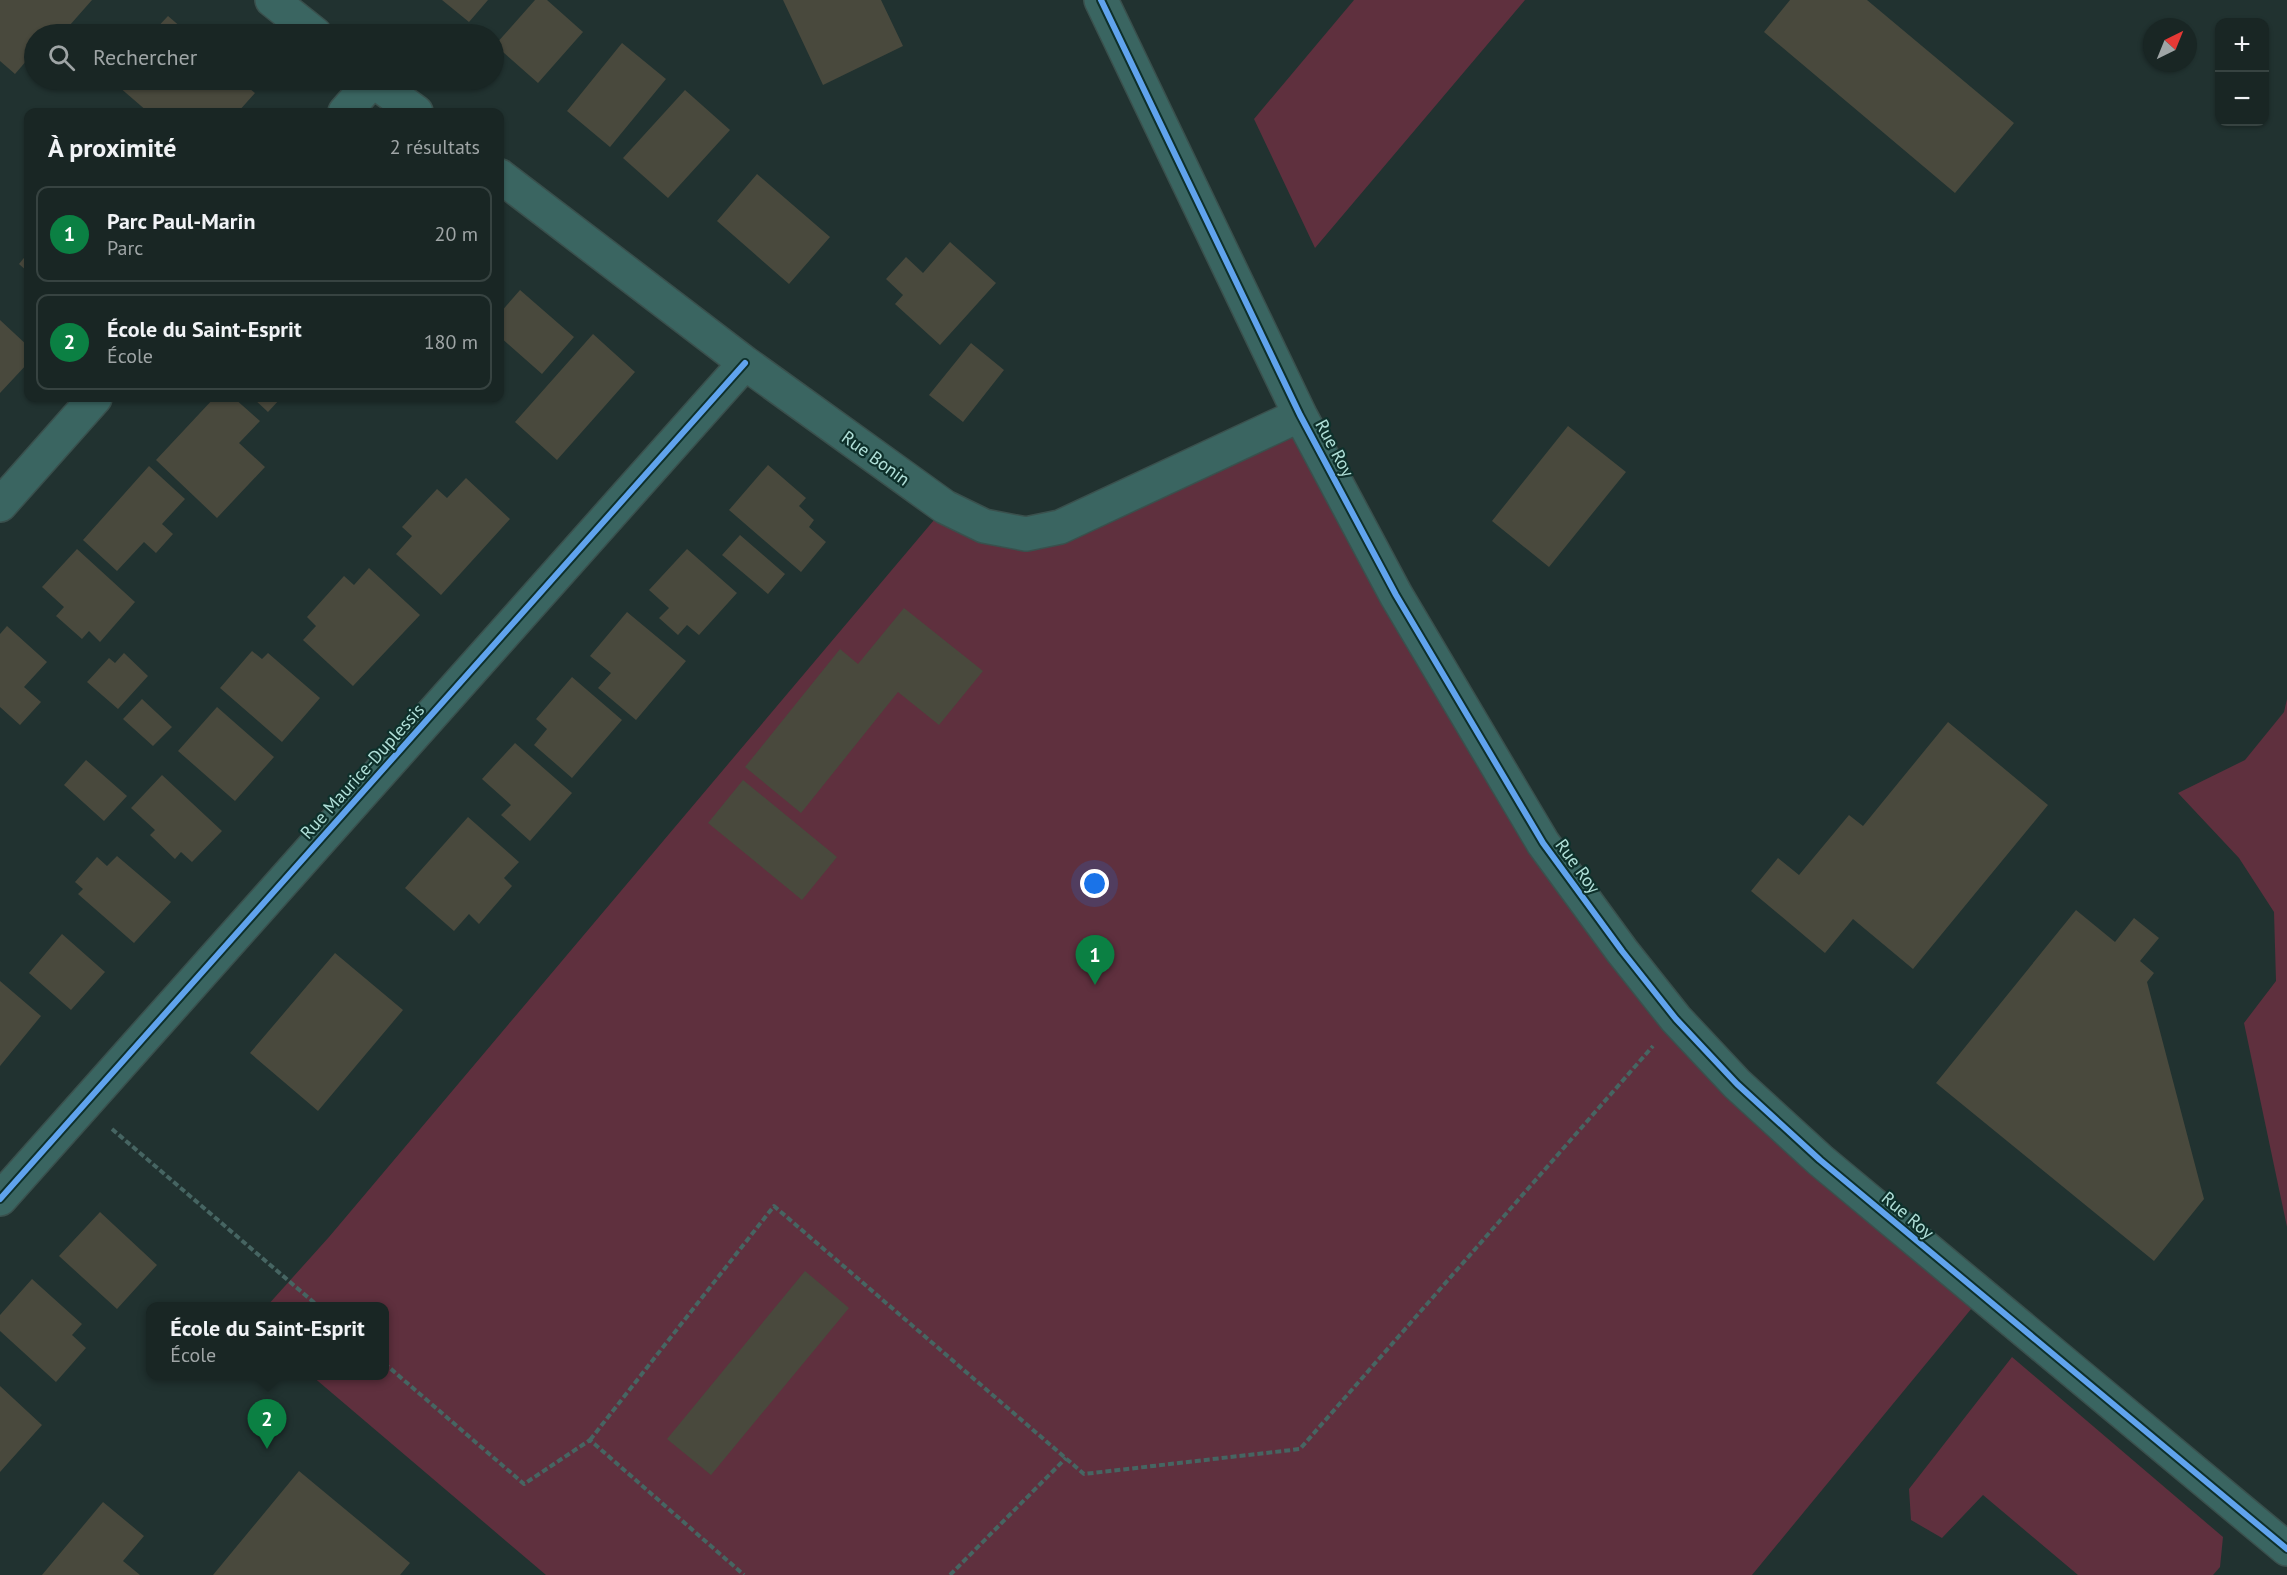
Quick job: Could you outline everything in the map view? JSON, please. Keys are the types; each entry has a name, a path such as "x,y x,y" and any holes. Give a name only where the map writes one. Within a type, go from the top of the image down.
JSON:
{"street":[{"path":"272,0 302,24"},
{"name":"Rue Roy","path":"1101,0 1300,415 1396,595 1543,843 1676,1019 1737,1084 1820,1160 2287,1549"},
{"path":"348,108 364,90"},
{"path":"386,90 411,108"},
{"name":"Rue Bonin","path":"504,179 745,363 945,507 984,526 1026,534 1059,526 1300,415"},
{"name":"Rue Maurice-Duplessis","path":"0,1199 745,363"},
{"path":"0,505 91,402"},
{"path":"2283,1575 2287,1570"}],"path":[{"path":"389,1367 524,1484 590,1440 774,1206 1084,1474 1300,1449 1676,1019"},
{"path":"85,1105 313,1302"},
{"path":"590,1440 744,1575"},
{"path":"950,1575 1066,1458"}],"shaded area":[{"path":"1354,0 1525,0 1315,248 1254,119"},
{"path":"1300,415 1622,951 1981,1297 1752,1575 546,1575 317,1380 389,1380 389,1302 271,1302 329,1237 945,507 1026,534"},
{"path":"2287,699 2287,1227 2244,1023 2276,981 2274,912 2239,858 2178,793 2245,760 2284,712"},
{"path":"2012,1357 2223,1537 2220,1567 2213,1575 2078,1575 1983,1495 1942,1538 1911,1520 1909,1489"}],"building":[{"path":"0,0 92,0 71,24 24,24 24,64 15,74 0,61"},
{"path":"442,0 488,0 469,22"},
{"path":"535,0 547,0 583,32 538,83 504,53 504,35"},
{"path":"783,0 881,0 903,46 823,85"},
{"path":"1790,0 1867,0 2014,123 1955,193 1764,32"},
{"path":"168,16 177,24 160,24"},
{"path":"622,43 666,79 610,147 567,111"},
{"path":"123,90 251,90 255,93 242,108 143,108"},
{"path":"685,90 730,130 668,198 623,158"},
{"path":"757,174 830,237 789,284 717,221"},
{"path":"950,242 996,283 940,345 895,304 903,295 886,279 906,257 923,273"},
{"path":"24,258 24,268 19,264"},
{"path":"520,290 574,337 542,374 504,341 504,308"},
{"path":"0,320 24,342 24,367 0,393"},
{"path":"593,334 635,372 557,460 515,422"},
{"path":"971,343 1004,370 963,422 929,395"},
{"path":"210,402 239,402 260,421 239,443 265,467 217,518 156,460"},
{"path":"257,402 277,402 268,412"},
{"path":"1568,426 1626,472 1549,567 1492,521"},
{"path":"768,465 806,498 799,506 814,520 809,527 826,542 801,572 729,510"},
{"path":"149,466 185,499 162,524 173,534 156,553 144,542 117,571 83,540"},
{"path":"466,478 510,519 441,595 396,554 412,536 402,527 437,489 447,498"},
{"path":"740,535 785,574 768,594 722,555"},
{"path":"77,549 135,602 100,642 89,631 82,639 56,616 64,607 42,587"},
{"path":"687,549 737,593 699,635 687,625 678,635 659,618 669,608 649,590"},
{"path":"369,568 420,615 353,686 303,640 316,626 307,617 344,576 354,585"},
{"path":"904,608 983,671 939,725 898,692 801,813 745,767 840,649 858,664"},
{"path":"627,612 686,661 636,720 598,688 611,673 590,656"},
{"path":"7,626 47,662 24,687 41,702 20,725 0,707 0,634"},
{"path":"252,651 262,659 268,653 320,698 282,742 220,688"},
{"path":"124,653 148,676 118,709 87,682 109,658 115,663"},
{"path":"572,677 622,720 572,778 534,745 547,729 536,719"},
{"path":"142,699 172,727 153,746 123,719"},
{"path":"217,707 274,757 235,801 178,751"},
{"path":"1948,722 2048,805 1913,969 1853,919 1825,953 1751,891 1778,858 1799,875 1849,815 1863,826"},
{"path":"515,743 572,793 530,841 501,815 511,805 482,779"},
{"path":"86,760 127,796 104,821 64,785"},
{"path":"162,775 222,831 192,862 181,852 175,859 150,835 155,830 131,808"},
{"path":"743,780 837,857 802,900 708,823"},
{"path":"468,817 519,862 504,878 512,886 479,924 469,914 454,931 405,888"},
{"path":"117,856 171,902 134,943 78,894 83,889 75,882 97,857 107,866"},
{"path":"2076,910 2115,942 2134,918 2159,938 2140,961 2154,973 2147,982 2204,1199 2154,1261 1936,1083"},
{"path":"62,934 105,972 71,1010 29,973"},
{"path":"335,953 403,1010 318,1111 250,1053"},
{"path":"0,981 41,1016 0,1066"},
{"path":"100,1212 157,1265 117,1309 59,1256"},
{"path":"805,1271 849,1308 711,1475 667,1439"},
{"path":"32,1279 82,1324 72,1335 86,1348 56,1382 0,1331 0,1315"},
{"path":"0,1386 42,1425 0,1472"},
{"path":"299,1471 410,1563 400,1575 213,1575"},
{"path":"103,1502 144,1536 123,1561 140,1575 42,1575"}],"cycle path":[{"path":"1101,0 1300,415 1396,595 1543,843 1622,951 1676,1019 1737,1084 1820,1160 2287,1549"},
{"path":"0,1199 745,363"}],"place":[{"name":"Parc Paul-Marin","path":"1095,985"},
{"name":"École du Saint-Esprit","path":"267,1449"}]}
